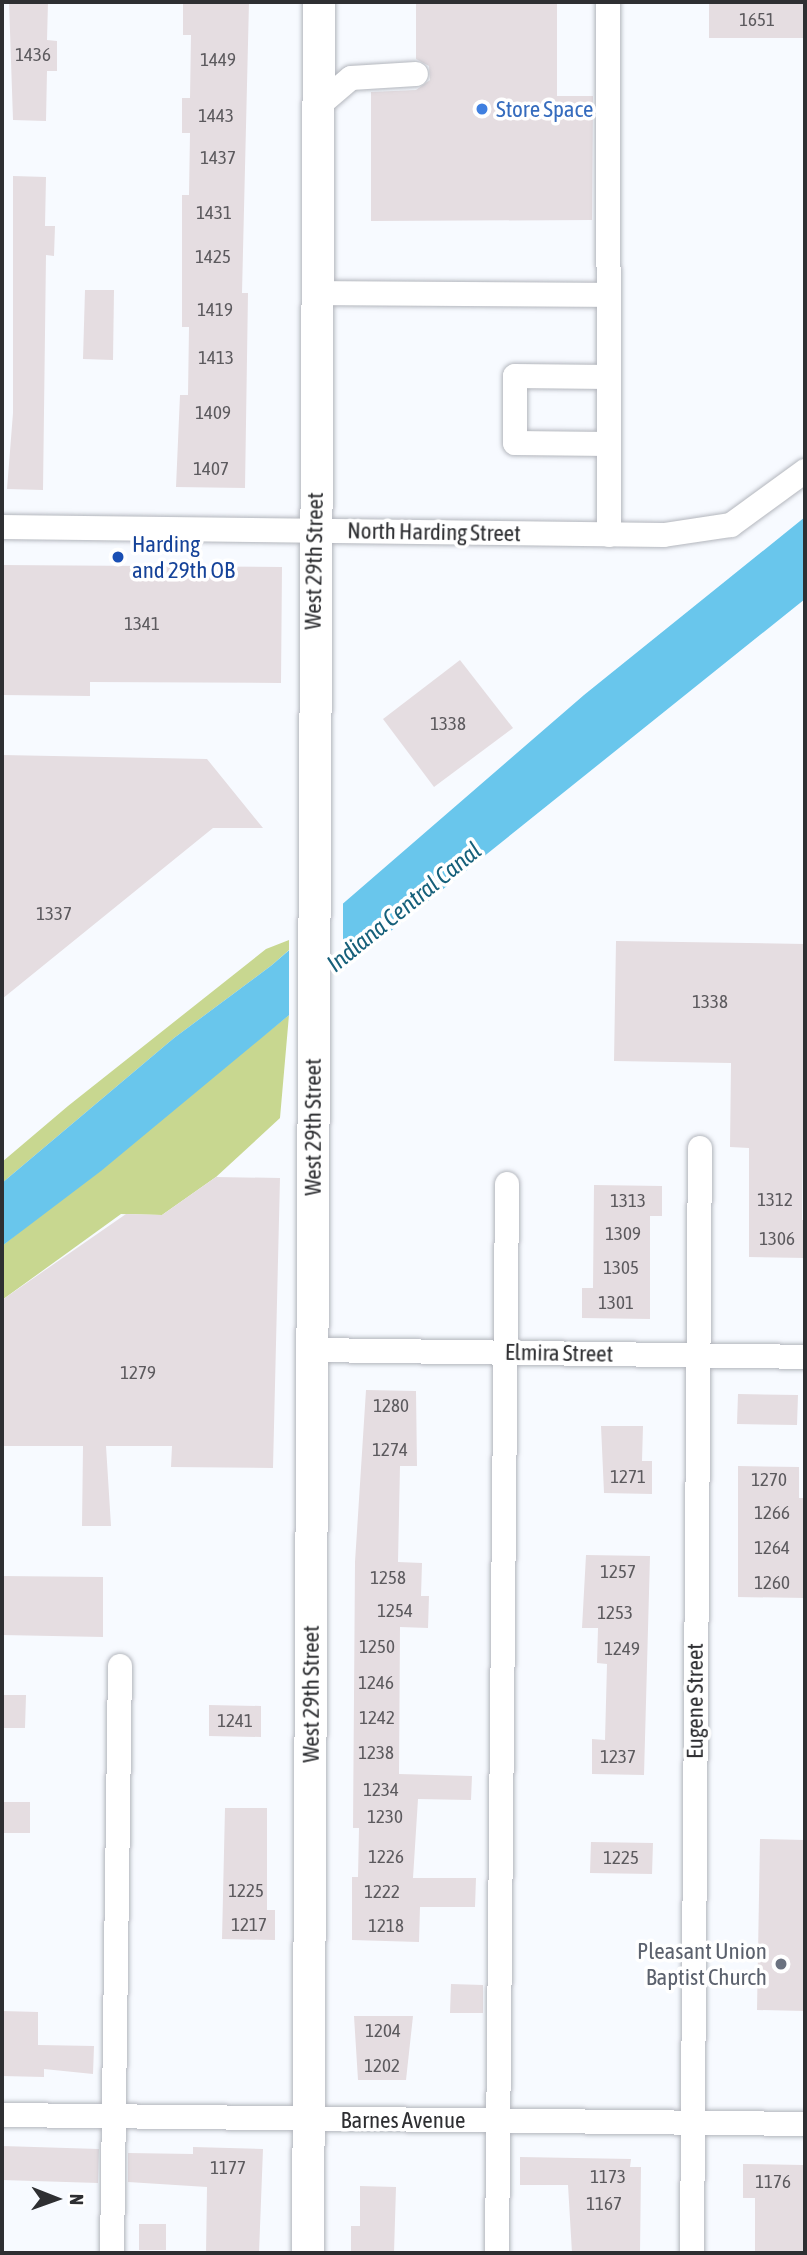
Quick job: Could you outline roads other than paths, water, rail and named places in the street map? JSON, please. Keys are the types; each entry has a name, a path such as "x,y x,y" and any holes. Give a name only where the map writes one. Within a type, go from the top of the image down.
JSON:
{"main road":[{"name":"West 29th Street","path":"308,2253 314,529 319,2"}],"street":[{"path":"608,2 609,535"},
{"path":"318,106 351,78 416,74"},
{"path":"317,293 609,295"},
{"path":"608,377 515,376 515,443 608,444"},
{"name":"North Harding Street","path":"2,527 664,535 731,525 805,471"},
{"name":"Eugene Street","path":"692,2253 700,1148"},
{"path":"497,2253 507,1184"},
{"name":"Elmira Street","path":"313,1350 805,1357"},
{"path":"113,2253 120,1666"},
{"name":"Barnes Avenue","path":"2,2115 805,2124"}],"water":[{"name":"Indiana Central Canal","path":"805,517 805,599 382,938 101,1171 2,1246 2,1183 174,1038 272,965 584,695"}],"place":[{"name":"Store Space","path":"482,109"},
{"name":"Harding and 29th OB","path":"118,557"},
{"name":"Pleasant Union Baptist Church","path":"781,1964"}]}
